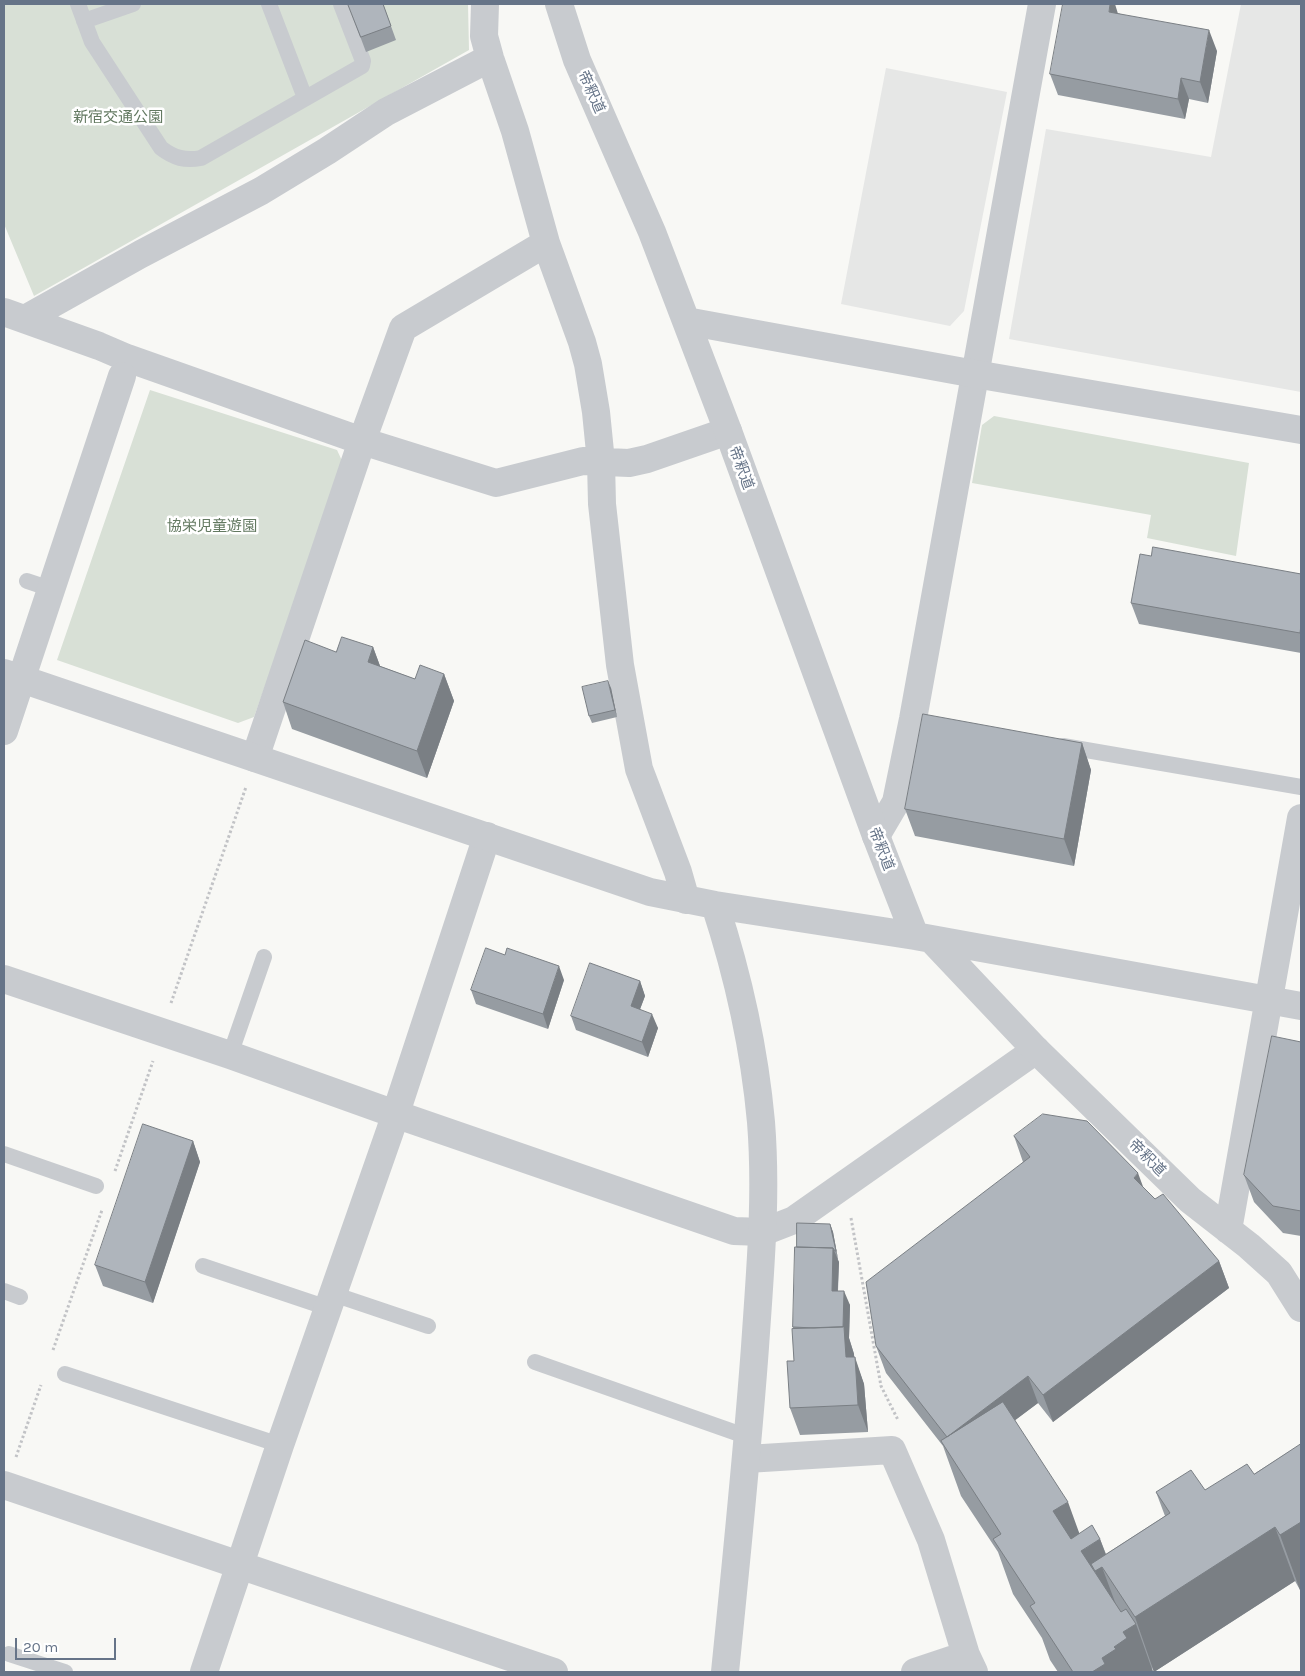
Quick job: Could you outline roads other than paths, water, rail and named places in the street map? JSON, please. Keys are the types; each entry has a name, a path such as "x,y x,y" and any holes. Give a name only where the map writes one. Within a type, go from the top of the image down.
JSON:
{"street":[{"path":"485,4 484,36 490,58 515,131 546,243 582,342 588,364 596,412 601,462 602,504 620,665 639,769 678,872 686,900"},
{"name":"帝釈道","path":"559,4 577,60 652,232 728,431 876,836 923,938 1190,1200 1249,1246 1279,1273 1301,1308"},
{"path":"876,836 896,802 922,721 1036,5"},
{"path":"14,315 141,254 261,191 386,112 490,58"},
{"path":"252,769 362,441 403,328 546,243"},
{"path":"14,315 99,346 124,367 496,483 583,461 628,463 647,459 728,431"},
{"path":"686,321 976,374 1301,430"},
{"path":"4,731 12,676 39,585 124,367"},
{"path":"12,676 252,769 487,836 650,892 715,905 923,938 1301,1006"},
{"path":"1228,1230 1269,1000 1297,866 1301,818"},
{"path":"204,1672 280,1445 395,1114 487,836"},
{"path":"715,905 744,1004 754,1063 761,1124 763,1232 747,1448 725,1672"},
{"path":"4,980 230,1055 734,1231 763,1232 794,1220 1036,1050"},
{"path":"747,1448 892,1450 931,1540 970,1664 916,1672"},
{"path":"5,1486 526,1668 554,1672"}],"lane":[{"path":"78,4 92,42 162,148 175,157 192,160 201,158 362,66 363,61 341,4"},
{"path":"84,21 133,4"},
{"path":"269,4 304,98"},
{"path":"1049,743 1301,787"},
{"path":"230,1055 264,957"},
{"path":"4,1154 96,1186"},
{"path":"203,1266 428,1326"},
{"path":"4,1292 20,1297"},
{"path":"535,1362 747,1448"},
{"path":"65,1374 280,1445"},
{"path":"10,1654 65,1672"}],"park label":[{"name":"新宿交通公園","path":"118,118"},
{"name":"協栄児童遊園","path":"212,527"}]}
